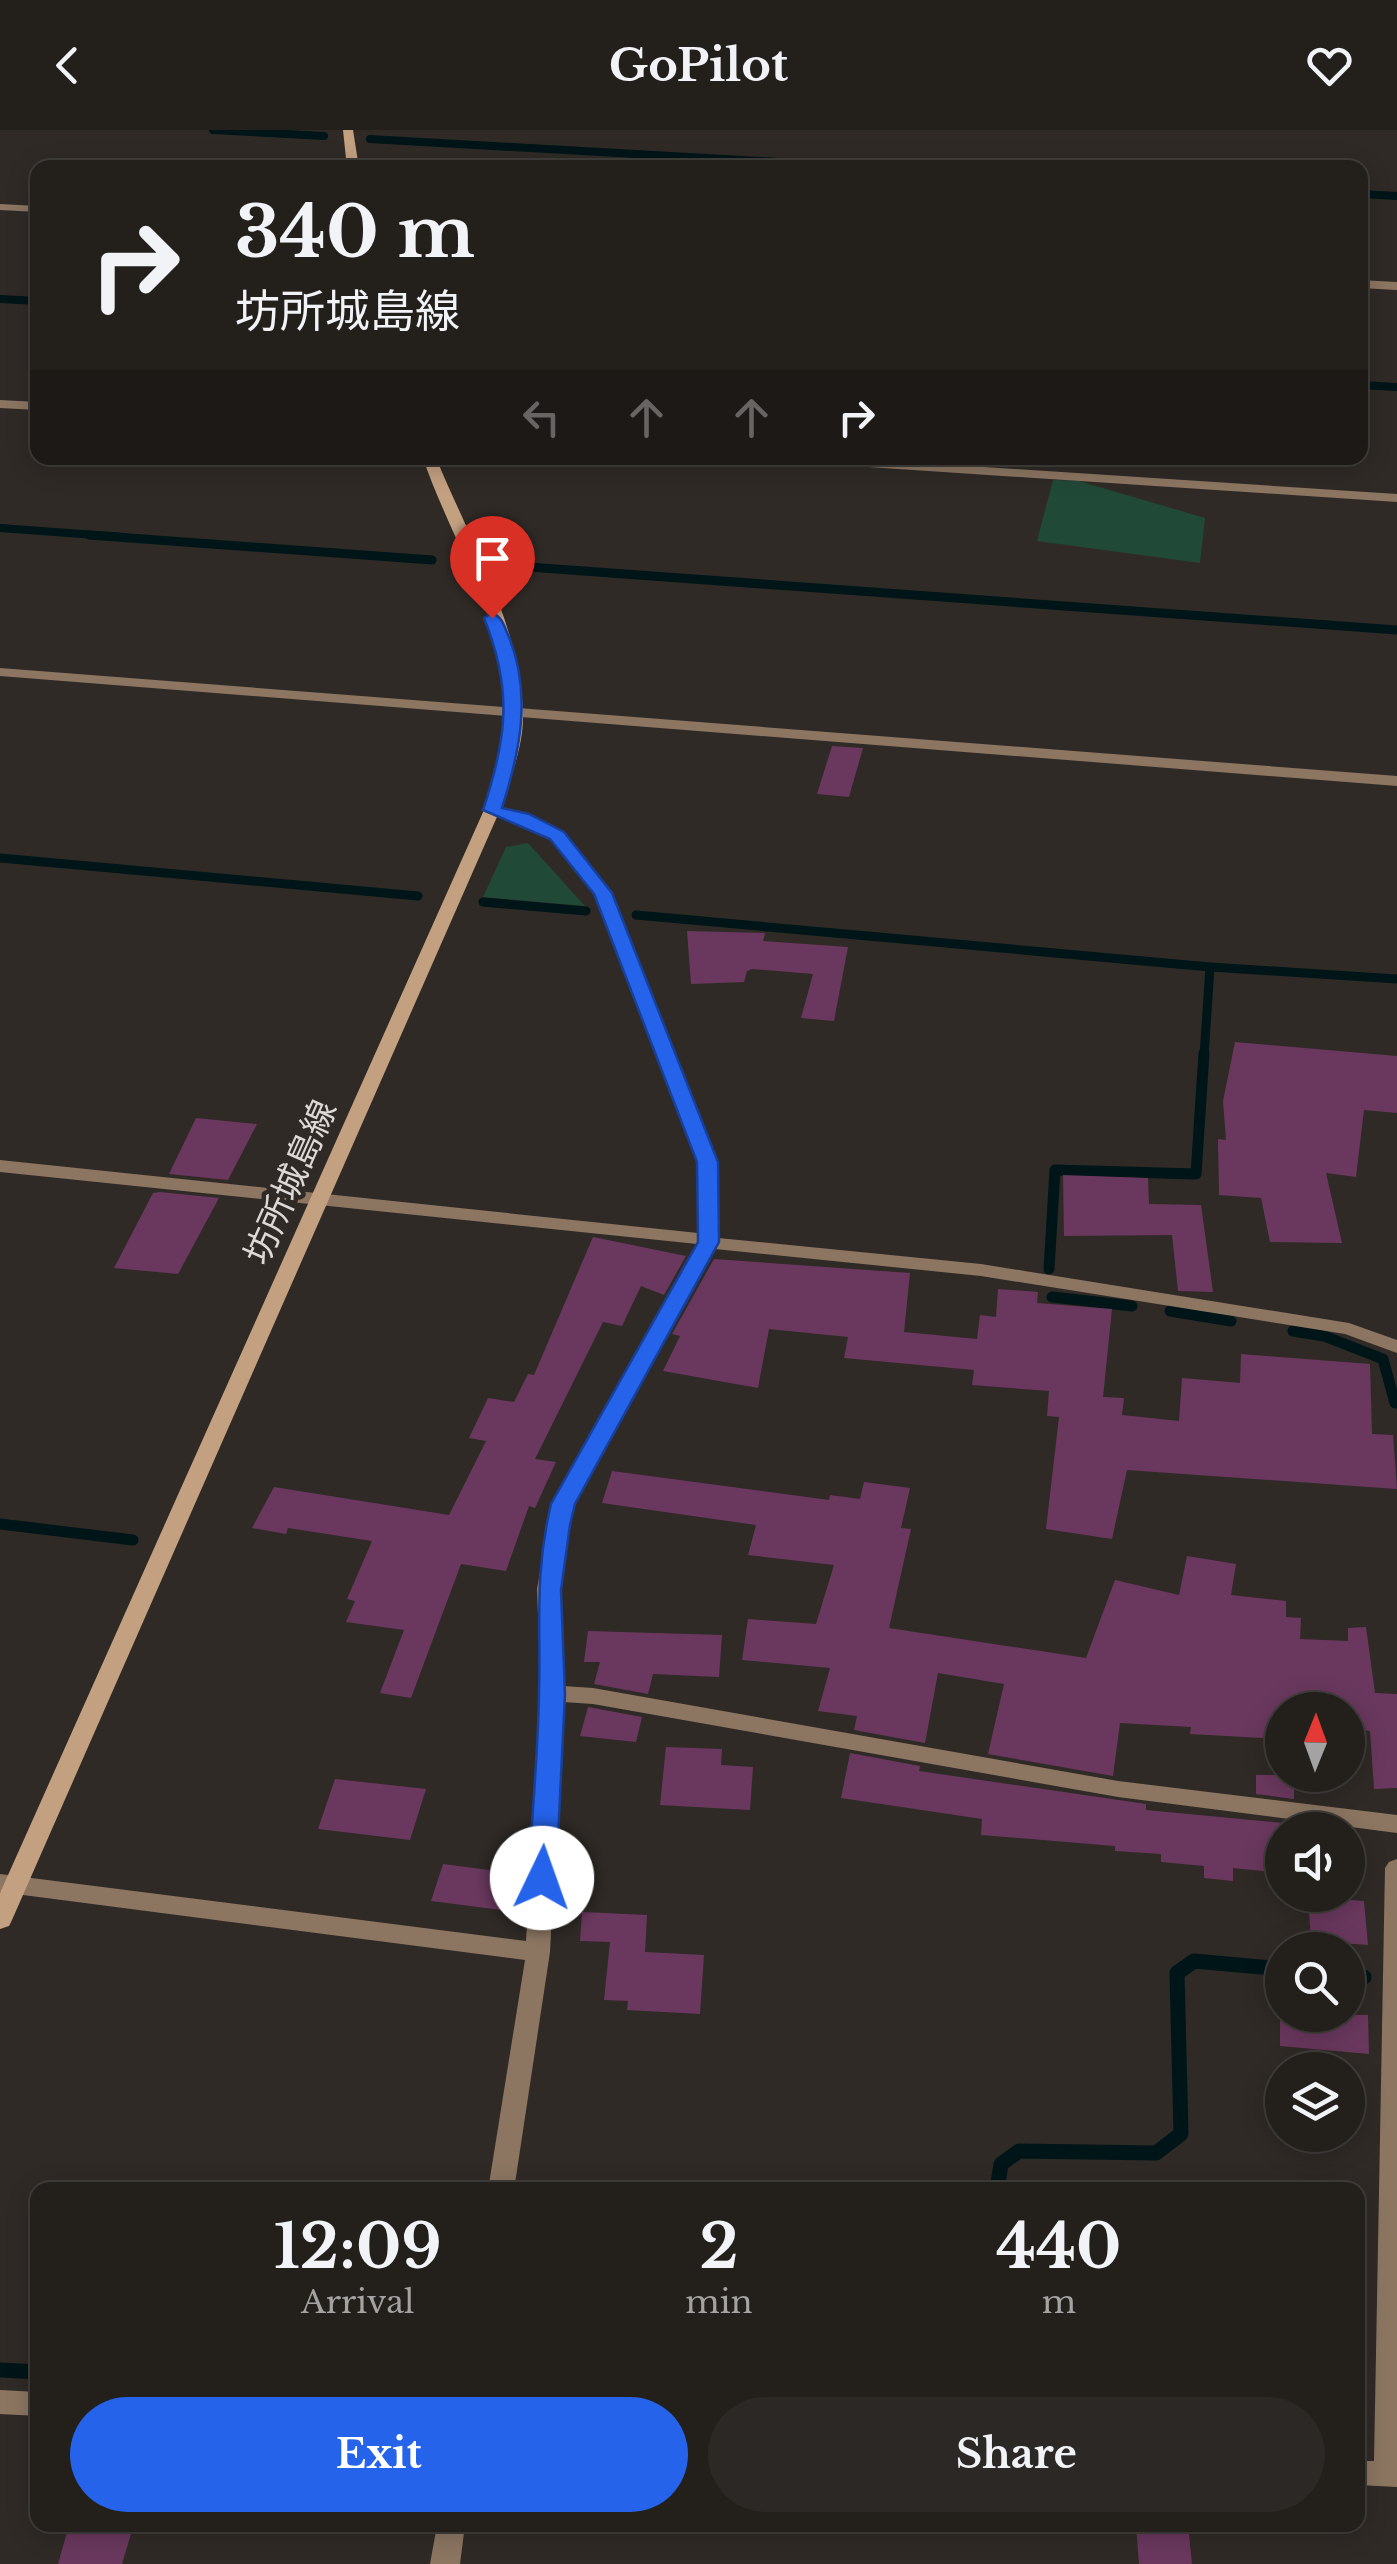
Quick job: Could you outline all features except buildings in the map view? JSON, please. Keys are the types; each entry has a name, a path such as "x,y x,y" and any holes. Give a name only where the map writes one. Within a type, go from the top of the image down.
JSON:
{"main road":[{"path":"348,130 352,160"},
{"name":"坊所城島線","path":"0,1920 8,1884 492,810 509,757 515,712 505,649 432,465"}],"street":[{"path":"0,206 30,208"},
{"path":"1368,284 1397,286"},
{"path":"0,404 30,406"},
{"path":"899,465 1397,498"},
{"path":"0,672 1397,781"},
{"path":"492,810 523,818 557,836 603,893 708,1162 708,1242 563,1504 548,1590 552,1694 538,1952 502,2182"},
{"path":"0,1166 686,1235 708,1242 982,1270 1349,1329 1397,1347"},
{"path":"552,1694 593,1696 1118,1789 1397,1824"},
{"path":"1365,2473 1393,2475 1397,1868"},
{"path":"8,1884 538,1952"},
{"path":"0,2402 30,2404"},
{"path":"446,2564 450,2532"}],"green space":[{"path":"1053,480 1079,481 1205,518 1200,563 1037,541"},
{"path":"528,843 585,906 483,897 506,847"}],"waterway":[{"path":"213,130 324,136"},
{"path":"370,139 743,160"},
{"path":"1368,194 1397,196"},
{"path":"0,299 30,301"},
{"path":"1368,385 1397,387"},
{"path":"0,528 123,537"},
{"path":"89,535 432,560"},
{"path":"500,565 1397,630"},
{"path":"0,858 418,896"},
{"path":"483,902 586,911"},
{"path":"636,915 1210,967"},
{"path":"1204,1056 1210,967"},
{"path":"1210,967 1397,979"},
{"path":"1049,1269 1055,1170 1196,1174 1204,1053"},
{"path":"1052,1297 1132,1306"},
{"path":"1170,1311 1231,1321"},
{"path":"1293,1331 1324,1336 1383,1359 1395,1403"},
{"path":"0,1524 133,1540"},
{"path":"998,2182 1001,2164 1019,2151 1156,2153 1181,2134 1177,1973 1194,1961 1265,1967"},
{"path":"0,2370 30,2372"}],"route":[{"path":"492,618 505,649 515,712 509,757 492,810 523,818 557,836 603,893 708,1162 708,1242 702,1257 563,1504 558,1525 548,1590 552,1694 542,1878"}]}
